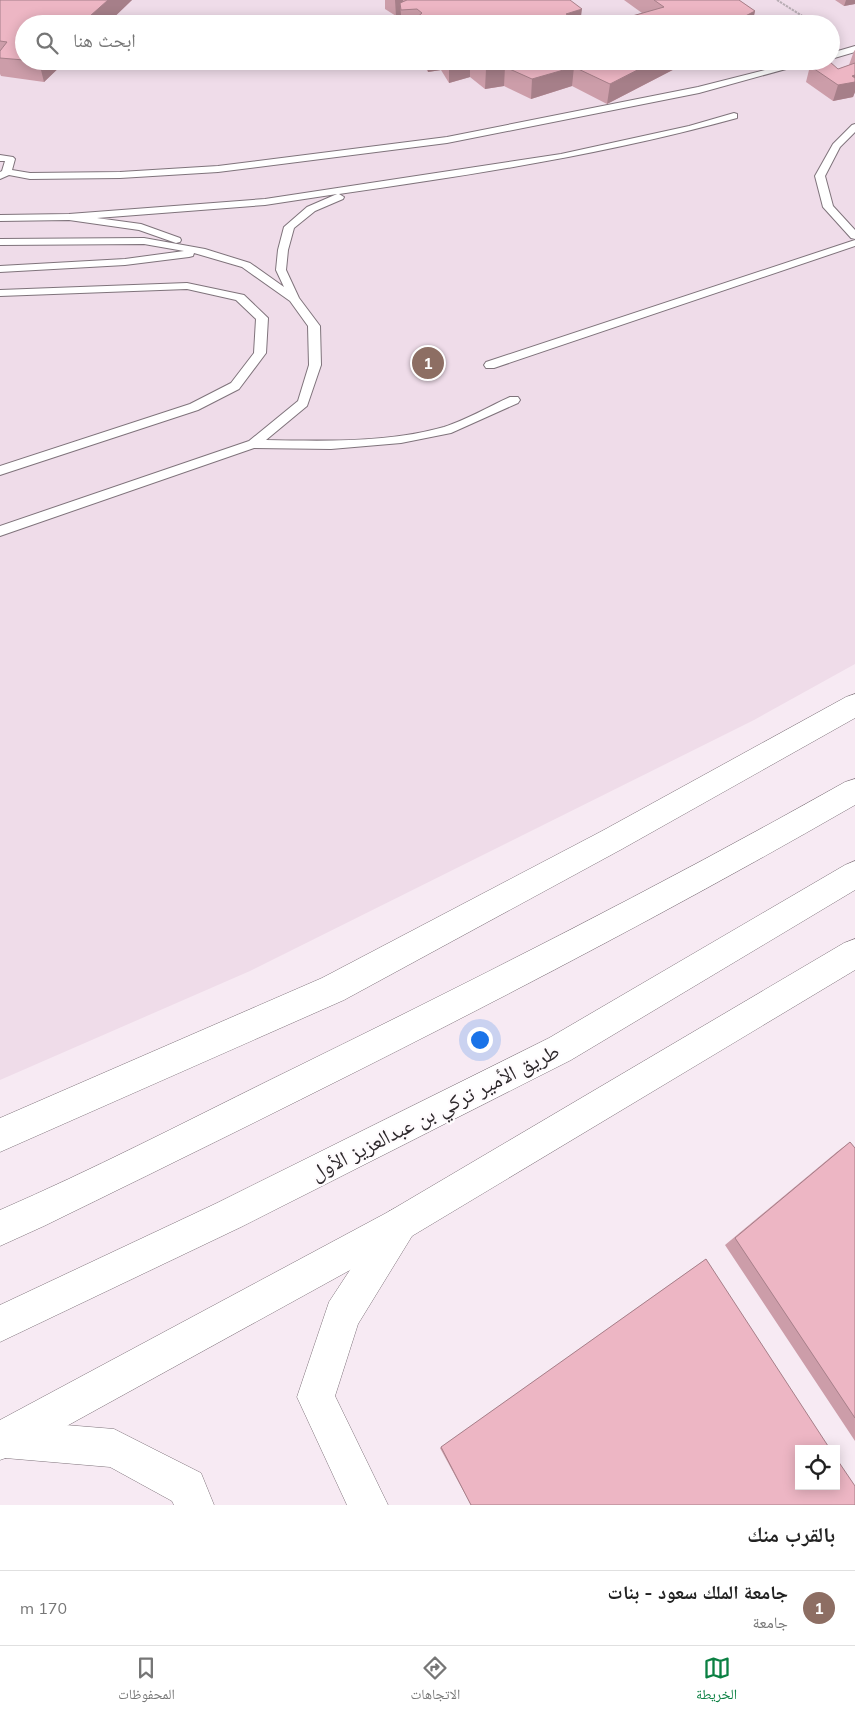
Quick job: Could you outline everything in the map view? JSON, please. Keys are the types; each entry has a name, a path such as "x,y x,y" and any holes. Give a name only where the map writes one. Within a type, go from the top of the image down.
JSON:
{"main road":[{"path":"0,1135 333,989 612,840 855,705"},
{"path":"0,1228 427,1020 754,850 855,791"},
{"name":"طريق الأمير تركي بن عبدالعزيز الأول","path":"0,1324 229,1215 560,1049 855,874"},
{"path":"3,1440 400,1224 855,953"},
{"path":"368,1505 316,1397 342,1315 400,1224"},
{"path":"3,1440 114,1448 187,1487 194,1505"}],"lane":[{"path":"840,53 855,49"},
{"path":"0,158 10,160 4,174 30,176 120,175 218,169 447,140 698,90 776,70"},
{"path":"0,218 69,217 265,202 561,157 691,128 734,116"},
{"path":"855,127 836,146 820,176 828,207 855,236"},
{"path":"0,531 253,444 303,404 315,365 314,326 294,299 282,270 283,250 289,228 312,209 361,188"},
{"path":"69,217 141,227 205,252 246,264 294,299"},
{"path":"0,242 144,241 205,252"},
{"path":"490,365 855,243"},
{"path":"0,269 125,262 205,252"},
{"path":"0,293 187,286 240,297 262,318 260,353 235,386 194,407 0,471"},
{"path":"253,444 331,445 401,439 447,430 514,400"}],"path":[{"path":"777,0 801,15"}],"shaded area":[{"path":"0,0 855,0 855,664 754,720 250,971 0,1080"}],"building":[{"path":"0,0 108,0 91,15 15,15 15,59 0,58 0,51 7,42 0,41"},
{"path":"407,0 570,0 582,9 566,14 568,15 420,15 422,13 417,9 401,10 400,3"},
{"path":"654,0 739,0 755,11 747,15 636,15 664,7"},
{"path":"855,63 855,75 852,76 855,78 855,82 838,85 816,70 840,70 840,68"},
{"path":"512,70 564,70 532,79"},
{"path":"580,70 637,70 610,84"},
{"path":"850,1142 855,1148 855,1418 735,1238"},
{"path":"706,1259 827,1445 795,1445 795,1490 840,1490 840,1464 855,1486 855,1505 471,1505 441,1447"}],"place":[{"name":"جامعة الملك سعود - بنات","path":"428,363"}]}
